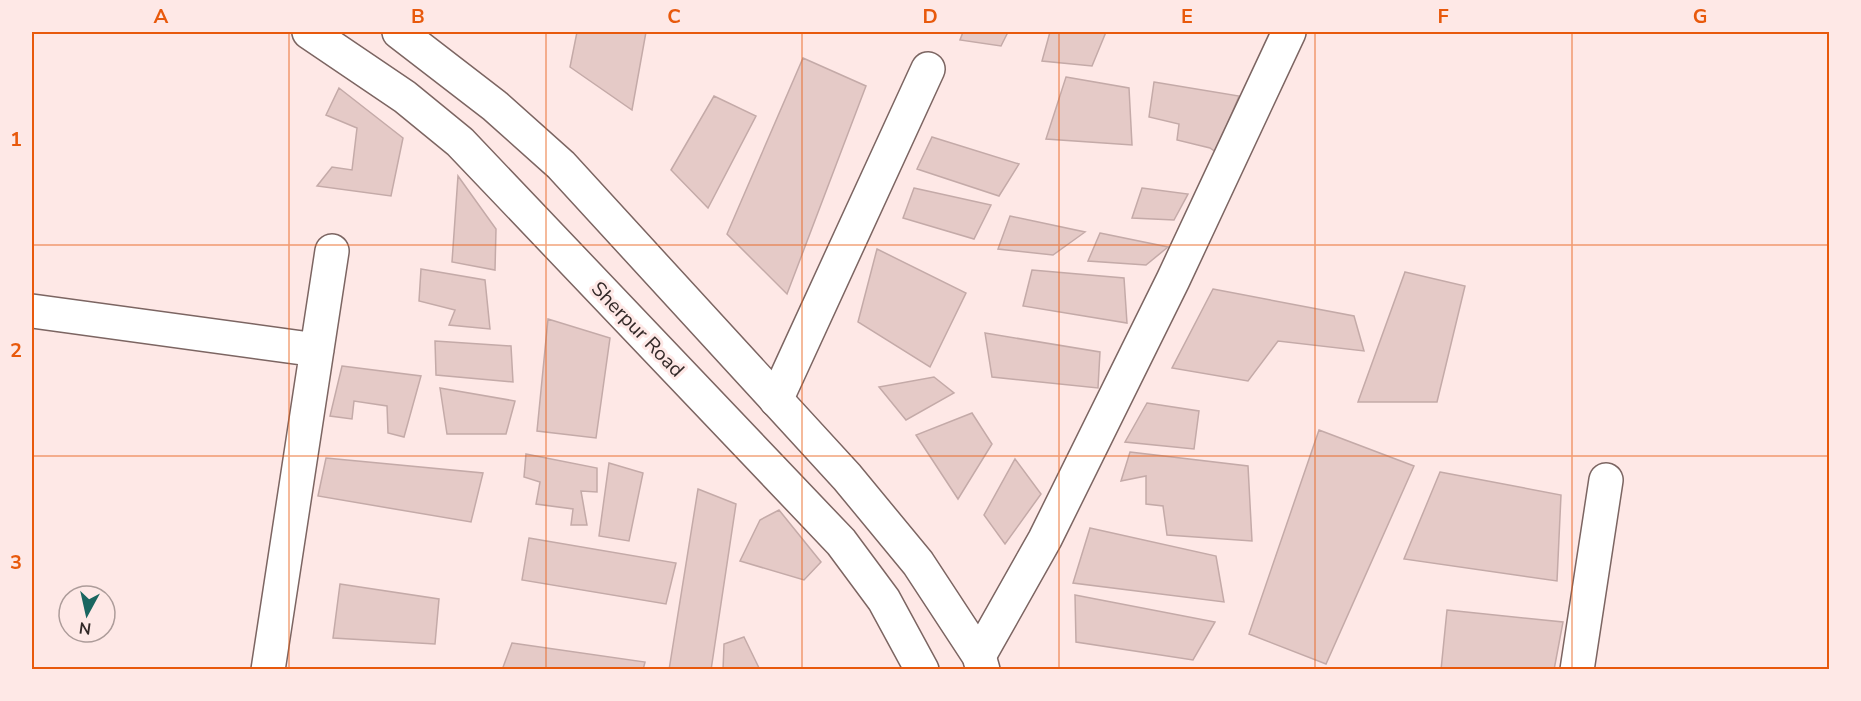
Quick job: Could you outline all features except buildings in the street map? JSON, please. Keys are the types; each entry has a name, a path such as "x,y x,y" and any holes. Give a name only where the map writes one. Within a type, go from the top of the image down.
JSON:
{"street":[{"name":"Sherpur Road","path":"309,32 405,97 460,142 841,542 884,600 922,669"},
{"path":"399,32 495,106 561,165 847,477 918,563 981,663"},
{"path":"981,663 1173,280 1289,32"},
{"path":"776,400 928,69"},
{"path":"268,669 332,251"},
{"path":"32,311 316,350"},
{"path":"1577,669 1606,480"}]}
